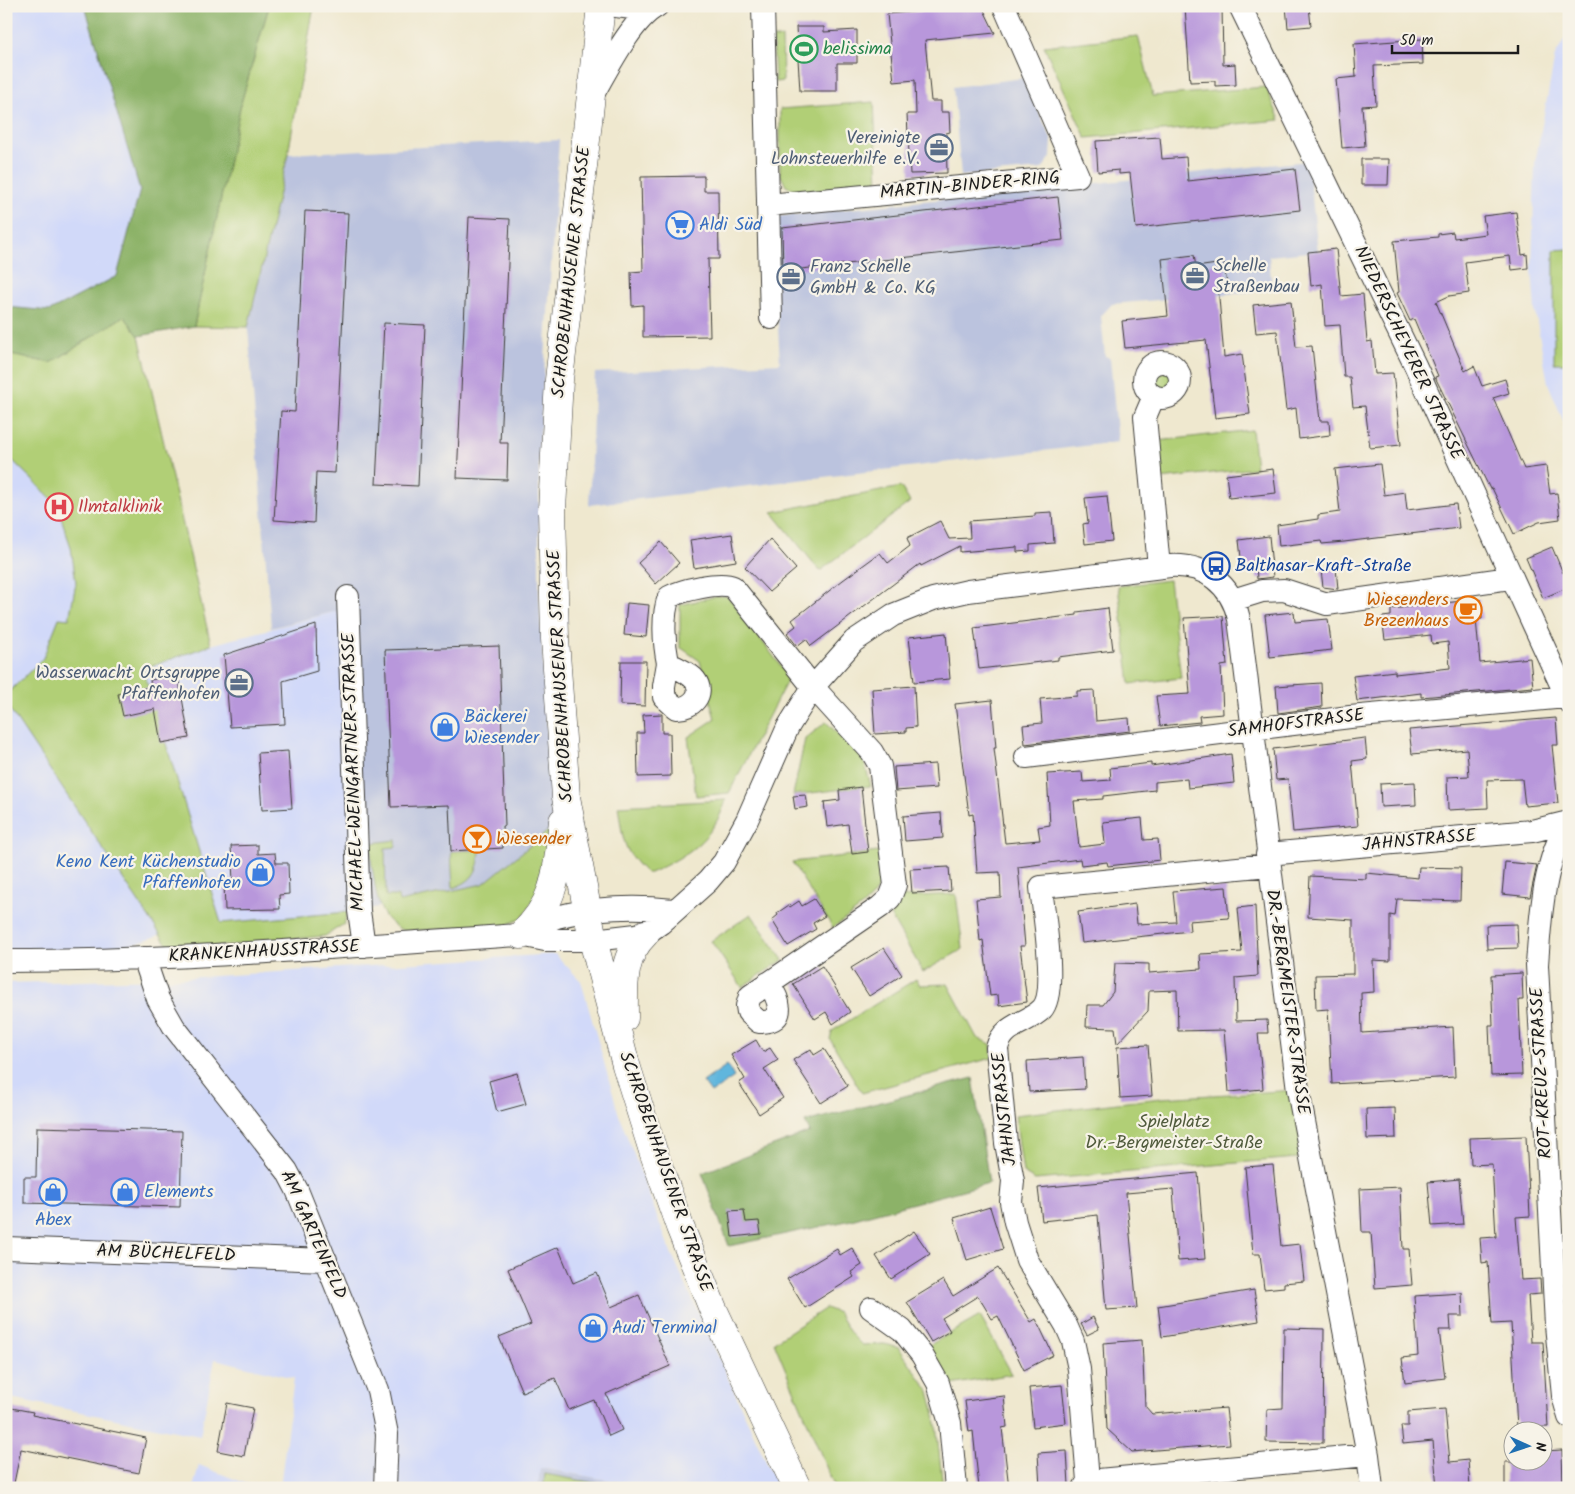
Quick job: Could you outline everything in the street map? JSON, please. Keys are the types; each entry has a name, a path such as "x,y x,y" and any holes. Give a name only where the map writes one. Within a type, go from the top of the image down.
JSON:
{"main road":[{"name":"SCHROBENHAUSENER STRASSE","path":"602,6 559,380 552,510 555,639 566,797 593,940 626,1065 680,1227 713,1309 797,1488"},
{"path":"521,935 542,912 556,881 566,797"},
{"path":"626,1065 625,971 631,952 645,934"}],"street":[{"path":"616,6 653,8"},
{"path":"763,6 771,318"},
{"name":"MARTIN-BINDER-RING","path":"768,205 1078,176 1004,6"},
{"name":"NIEDERSCHEYERER STRASSE","path":"1240,6 1415,365 1510,578 1568,700"},
{"path":"592,98 623,43 653,8"},
{"path":"1154,396 1145,417 1159,567"},
{"name":"DR.-BERGMEISTER-STRASSE","path":"645,934 708,881 728,855 747,820 788,727 813,687 854,641 893,615 933,599 968,591 1159,567 1182,566 1203,571 1217,580 1233,600 1240,632 1298,1090 1368,1455 1372,1488"},
{"path":"1233,600 1262,591 1284,590 1328,604 1510,578"},
{"path":"668,663 666,652 666,613 669,597 682,592 728,584 738,592 813,687 872,752 880,766 895,885 890,898 880,907 768,983"},
{"name":"MICHAEL-WEINGARTNER-STRASSE","path":"348,597 359,911 364,946"},
{"name":"SAMHOFSTRASSE","path":"1026,757 1350,716 1568,700"},
{"name":"JAHNSTRASSE","path":"1086,1484 1079,1370 1073,1341 1066,1325 1027,1260 1015,1222 1011,1202 1013,1181 1006,1143 997,1048 1000,1038 1005,1031 1042,1009 1049,998 1049,968 1041,887 1268,860 1532,832 1569,822"},
{"name":"ROT-KREUZ-STRASSE","path":"1569,822 1558,842 1549,876 1537,965 1556,1325 1563,1396 1569,1417"},
{"path":"588,911 654,908 673,910"},
{"name":"KRANKENHAUSSTRASSE","path":"521,935 556,917 588,911"},
{"path":"593,940 645,934"},
{"name":"KRANKENHAUSSTRASSE","path":"6,961 144,958 521,935 545,940 593,940"},
{"name":"AM GARTENFELD","path":"144,958 158,999 174,1027 287,1171 326,1260 378,1390 387,1434 384,1488"},
{"name":"AM BÜCHELFELD","path":"6,1248 326,1260"},
{"path":"871,1308 902,1330 922,1355 938,1383 950,1423 956,1488"},
{"path":"1086,1484 1368,1455"}],"shaded area":[{"name":"Ilmtalklinik","path":"6,6 85,6 140,190 117,276 81,345 143,668 211,645 348,608 359,911 177,929 113,951 6,954"},
{"path":"1569,32 1569,435 1548,383 1535,311 1532,269 1535,163 1555,56"},
{"path":"1023,78 1052,140 1051,157 1042,169 961,176 953,87"},
{"path":"559,140 539,453 539,593 553,827 483,884 359,911 348,608 271,628 248,327 288,154"},
{"path":"1308,161 1318,251 1269,256 1272,290 1112,304 1101,316 1105,356 1110,358 1118,442 589,505 595,373 780,363 772,217"},
{"path":"555,954 581,981 619,1115 669,1248 778,1488 652,1488 541,1468 538,1488 280,1488 294,1378 215,1359 200,1436 6,1397 6,983 170,979"},
{"path":"199,1465 257,1488 193,1488"},
{"path":"540,1468 652,1488 538,1488"}],"green space":[{"path":"85,6 269,6 241,103 194,326 139,336 124,316 51,363 6,354 6,307 50,311 117,276 140,190"},
{"path":"269,6 314,6 288,154 248,327 194,326 241,103"},
{"path":"1138,36 1153,96 1266,87 1280,120 1086,138 1044,46"},
{"path":"773,38 782,38 783,81 775,82"},
{"path":"874,102 878,185 799,192 786,186 780,174 780,109"},
{"path":"1569,249 1569,363 1554,363 1554,250"},
{"path":"124,316 139,336 211,645 143,669 221,923 348,912 344,924 325,936 198,948 173,947 166,943 6,704 6,695 43,658 59,618 69,619 76,583 71,547 56,503 6,454 6,354 51,363"},
{"path":"1163,369 1171,372 1174,380 1171,388 1163,391 1155,388 1152,380 1155,372"},
{"path":"1252,430 1256,468 1161,479 1157,441"},
{"path":"901,487 910,502 820,571 772,512"},
{"path":"1169,580 1181,678 1130,684 1118,586"},
{"path":"717,596 726,596 732,601 789,677 729,793 696,796 688,737 715,719 700,661 680,647 680,605"},
{"path":"826,722 863,758 871,786 793,795 805,739"},
{"path":"726,800 721,814 706,836 687,853 663,867 646,873 628,850 623,835 618,806"},
{"path":"553,827 551,867 523,918 503,926 405,931 390,923 385,917 377,895 371,852 373,843 396,840 396,847 385,848 386,896 398,896 399,902 483,884"},
{"path":"480,850 477,869 474,874 466,882 453,888 451,851"},
{"path":"878,852 881,873 875,892 863,906 833,928 792,862"},
{"path":"956,894 963,949 923,972 890,915 897,907 901,897"},
{"path":"751,914 783,960 742,987 711,941"},
{"path":"916,979 920,985 948,984 977,1038 991,1044 992,1058 862,1093 830,1039 832,1031"},
{"path":"973,1078 989,1183 847,1221 729,1246 702,1173 810,1132 805,1122"},
{"name":"Spielplatz Dr.-Bergmeister-Straße","path":"1298,1090 1309,1157 1035,1180 1023,1173 1015,1115 1161,1098"},
{"path":"826,1308 838,1313 851,1334 862,1345 884,1344 899,1348 929,1391 935,1415 943,1488 835,1488 774,1342"},
{"path":"980,1316 1012,1374 951,1385 928,1346"},
{"path":"545,1474 622,1488 543,1488"}],"water":[{"path":"727,1065 734,1077 711,1093 703,1082"}],"building":[{"path":"982,6 995,33 925,40 931,101 941,101 941,112 949,112 950,132 946,133 947,173 910,174 907,114 916,114 915,80 894,82 887,14 922,11 922,7"},
{"path":"1185,6 1222,6 1223,65 1235,64 1236,85 1215,86 1215,81 1190,82"},
{"path":"1286,6 1309,6 1311,26 1288,28"},
{"path":"796,27 824,27 824,32 857,30 857,63 837,63 837,91 800,91"},
{"path":"1422,39 1423,64 1374,66 1376,105 1362,106 1365,146 1342,148 1336,79 1356,77 1354,44"},
{"path":"1160,137 1162,159 1186,157 1188,181 1295,169 1300,210 1136,228 1130,173 1119,174 1119,170 1098,172 1096,141"},
{"path":"1361,159 1389,159 1388,185 1361,185"},
{"name":"Aldi Süd","path":"704,176 704,191 718,191 719,259 708,259 710,336 643,337 643,305 632,306 631,272 643,271 641,177"},
{"path":"1058,197 1063,240 783,271 782,228"},
{"path":"305,211 348,213 335,473 316,472 314,523 274,520 281,411 295,412"},
{"path":"1516,212 1522,255 1527,254 1528,268 1512,270 1510,256 1465,262 1469,293 1449,296 1436,302 1465,371 1474,366 1482,386 1505,379 1509,393 1493,398 1524,469 1546,466 1550,494 1557,493 1560,519 1539,522 1514,534 1435,377 1438,376 1414,319 1410,321 1397,293 1399,292 1394,241 1438,237 1438,234 1453,232 1454,238 1486,234 1483,216"},
{"path":"469,217 510,219 500,443 508,443 507,480 457,478"},
{"path":"1336,249 1341,296 1363,294 1367,342 1372,341 1375,374 1393,373 1401,445 1370,448 1365,406 1353,407 1350,377 1344,377 1340,325 1325,326 1322,284 1311,286 1308,252"},
{"path":"1194,255 1196,267 1224,263 1227,285 1218,286 1224,357 1242,354 1250,414 1215,418 1206,340 1125,348 1122,321 1168,316 1162,259"},
{"path":"1291,301 1296,347 1312,346 1320,421 1329,421 1330,435 1299,439 1296,408 1286,410 1277,331 1256,333 1253,305"},
{"path":"384,323 425,325 418,486 376,484"},
{"path":"1380,464 1384,495 1405,492 1407,510 1456,504 1459,528 1344,542 1322,544 1321,541 1279,546 1277,525 1318,519 1318,515 1340,512 1335,469"},
{"path":"1273,469 1276,493 1229,498 1226,475"},
{"path":"1107,496 1112,541 1085,544 1083,524 1088,523 1085,498"},
{"path":"1052,512 1054,543 1030,545 1030,551 1017,552 1017,547 960,552 960,546 921,566 920,564 811,646 806,639 797,646 787,633 796,626 792,620 843,580 880,553 888,563 910,546 907,538 940,521 949,539 970,538 969,521 1035,516 1035,513"},
{"path":"732,534 736,561 694,568 690,540"},
{"path":"1269,536 1273,577 1257,579 1256,566 1242,567 1239,540"},
{"path":"770,539 796,569 769,592 745,567"},
{"path":"661,542 679,563 656,584 638,563"},
{"path":"1552,547 1563,573 1569,570 1569,587 1543,598 1526,558"},
{"path":"1336,568 1338,589 1323,587 1321,570"},
{"path":"1480,599 1482,619 1476,619 1480,663 1530,658 1533,687 1421,697 1421,693 1357,701 1353,676 1395,671 1395,674 1450,668 1448,642 1432,644 1431,635 1385,640 1382,617 1391,616 1391,609"},
{"path":"627,603 649,605 646,637 624,635"},
{"path":"1108,608 1113,650 1058,657 1058,660 979,669 974,628 1077,615 1077,612"},
{"path":"1294,612 1295,622 1328,619 1332,650 1270,657 1265,615"},
{"path":"1223,616 1227,665 1221,666 1223,714 1199,716 1200,722 1160,726 1156,696 1190,694 1184,618"},
{"path":"316,625 317,671 283,681 285,724 230,727 224,655"},
{"path":"946,633 950,679 914,682 909,637"},
{"name":"Bäckerei Wiesender","path":"499,646 505,826 502,826 503,848 451,851 449,805 391,807 385,650"},
{"path":"621,661 646,661 645,706 620,705"},
{"path":"178,675 189,738 161,743 155,709 123,716 118,694 151,687 150,680"},
{"path":"1321,683 1322,707 1278,713 1276,686"},
{"path":"914,686 916,727 906,728 906,732 875,734 872,689"},
{"path":"1094,690 1096,721 1129,718 1130,731 1025,744 1023,725 1042,723 1040,699 1077,696 1077,691"},
{"path":"992,700 996,748 994,748 1005,843 1040,840 1038,827 1050,825 1047,774 1082,772 1083,782 1111,780 1110,768 1151,763 1151,766 1231,754 1234,783 1188,788 1187,779 1155,782 1155,790 1103,796 1103,799 1074,801 1079,847 1105,844 1103,822 1142,818 1144,840 1158,839 1160,860 1108,866 1107,862 1081,865 1080,859 1018,867 1025,946 1020,946 1027,1002 999,1006 998,995 990,996 983,940 980,941 976,899 1001,897 1000,872 977,873 973,814 969,815 955,704"},
{"path":"662,714 662,733 670,733 671,776 638,777 637,733 644,733 643,715"},
{"path":"1556,718 1558,745 1552,745 1558,803 1525,806 1522,779 1487,780 1488,808 1448,810 1447,777 1469,776 1467,749 1412,754 1409,730"},
{"path":"1365,738 1367,759 1352,761 1358,826 1293,832 1288,779 1276,780 1273,749"},
{"path":"288,751 292,808 262,810 258,753"},
{"path":"935,764 937,788 896,791 894,767"},
{"path":"1415,782 1416,805 1381,807 1380,784"},
{"path":"861,787 868,852 852,854 848,824 827,827 824,802 840,800 839,790"},
{"path":"806,795 808,807 795,809 793,796"},
{"path":"941,813 943,838 905,841 903,816"},
{"name":"Keno Kent Küchenstudio Pfaffenhofen","path":"258,845 258,854 275,853 276,863 288,863 289,894 279,895 280,909 225,910 224,881 233,880 231,846"},
{"path":"1505,862 1537,865 1530,897 1502,894"},
{"path":"949,867 951,891 912,893 910,869"},
{"path":"1419,867 1461,868 1460,901 1397,899 1395,916 1390,915 1390,961 1373,960 1374,992 1361,993 1362,1033 1453,1027 1455,1077 1332,1084 1328,1009 1316,1010 1315,975 1353,974 1353,920 1308,917 1310,876 1366,879 1366,873 1418,878"},
{"path":"1226,887 1229,918 1189,921 1190,931 1082,943 1078,912 1135,904 1137,924 1176,922 1173,891"},
{"path":"814,899 825,916 813,923 816,929 788,946 772,920 778,915 777,913 789,905 790,907 799,901 802,906"},
{"path":"1255,906 1258,976 1235,978 1236,1021 1267,1020 1268,1033 1258,1033 1263,1089 1229,1092 1224,1030 1178,1031 1177,990 1149,991 1148,1011 1117,1044 1115,1028 1086,1027 1087,1005 1103,1005 1113,992 1115,963 1149,964 1149,973 1201,969 1200,954 1242,952 1238,908"},
{"path":"1517,924 1518,948 1487,949 1486,925"},
{"path":"884,948 902,975 869,996 851,968"},
{"path":"822,966 850,1012 833,1024 826,1012 815,1019 793,984"},
{"path":"1522,973 1523,1000 1519,1000 1522,1075 1491,1076 1489,1025 1493,1025 1491,975"},
{"path":"756,1040 763,1052 770,1048 778,1060 764,1069 783,1098 759,1114 739,1083 745,1079 731,1055"},
{"path":"1148,1045 1152,1096 1120,1098 1117,1047"},
{"path":"811,1049 814,1055 824,1049 848,1086 821,1103 793,1060"},
{"path":"1083,1057 1085,1089 1029,1092 1027,1061"},
{"path":"517,1073 526,1104 497,1112 489,1081"},
{"path":"1395,1108 1396,1138 1367,1139 1366,1109"},
{"path":"37,1127 182,1131 180,1207 24,1203 24,1177 36,1177"},
{"path":"1526,1136 1530,1216 1516,1217 1521,1280 1540,1279 1541,1294 1528,1295 1531,1342 1543,1342 1548,1422 1517,1422 1511,1323 1492,1324 1488,1262 1482,1263 1480,1238 1496,1237 1492,1164 1471,1165 1470,1138"},
{"path":"1273,1165 1281,1246 1300,1244 1304,1281 1284,1283 1284,1287 1264,1289 1260,1254 1253,1254 1245,1167"},
{"path":"1198,1173 1205,1259 1178,1261 1173,1189 1126,1193 1137,1308 1106,1310 1098,1215 1042,1221 1038,1188"},
{"path":"1459,1179 1463,1224 1432,1226 1428,1182"},
{"path":"1400,1187 1403,1249 1409,1249 1412,1285 1375,1288 1371,1232 1362,1232 1360,1189"},
{"path":"990,1207 1003,1249 967,1260 954,1218"},
{"path":"744,1210 746,1222 759,1221 761,1234 732,1237 729,1211"},
{"path":"914,1231 930,1254 891,1279 876,1256"},
{"path":"558,1247 573,1283 597,1273 611,1307 639,1295 670,1366 606,1394 622,1430 609,1436 594,1400 569,1410 555,1378 522,1392 499,1337 531,1324 508,1269"},
{"path":"852,1248 862,1265 851,1272 854,1277 805,1308 787,1279 837,1249 840,1255"},
{"path":"998,1268 1031,1322 1036,1319 1053,1355 1024,1370 998,1316 992,1319 978,1296 942,1318 950,1331 931,1342 907,1302 943,1280 953,1296"},
{"path":"1254,1290 1259,1321 1162,1337 1158,1306"},
{"path":"1462,1293 1463,1316 1450,1316 1451,1330 1439,1330 1445,1378 1405,1383 1402,1358 1418,1356 1414,1296"},
{"path":"1093,1317 1099,1329 1087,1335 1081,1324"},
{"path":"1284,1328 1324,1329 1323,1443 1266,1442 1267,1409 1283,1408"},
{"path":"1142,1340 1145,1406 1152,1414 1226,1408 1230,1444 1132,1452 1107,1429 1103,1343"},
{"path":"1062,1385 1066,1423 1033,1427 1029,1388"},
{"path":"1004,1396 1007,1427 1002,1428 1009,1488 979,1488 973,1431 969,1432 965,1401"},
{"path":"227,1403 253,1408 244,1456 218,1451"},
{"path":"6,1407 33,1412 32,1415 146,1438 139,1473 21,1449 13,1488 6,1488"},
{"path":"1445,1409 1450,1462 1468,1460 1470,1488 1437,1488 1433,1441 1403,1444 1401,1426 1408,1426 1408,1412"},
{"path":"1562,1450 1563,1488 1505,1488 1505,1472 1552,1472 1552,1451"},
{"path":"1067,1451 1069,1485 1040,1487 1038,1453"}],"place":[{"name":"belissima","path":"804,49"},
{"name":"Vereinigte Lohnsteuerhilfe e.V.","path":"939,148"},
{"name":"Aldi Süd","path":"680,225"},
{"name":"Schelle Straßenbau","path":"1195,276"},
{"name":"Franz Schelle GmbH & Co. KG","path":"791,277"},
{"name":"Ilmtalklinik","path":"59,507"},
{"name":"Balthasar-Kraft-Straße","path":"1216,566"},
{"name":"Wiesenders Brezenhaus","path":"1468,610"},
{"name":"Wasserwacht Ortsgruppe Pfaffenhofen","path":"239,683"},
{"name":"Bäckerei Wiesender","path":"445,727"},
{"name":"Wiesender","path":"477,839"},
{"name":"Keno Kent Küchenstudio Pfaffenhofen","path":"260,872"},
{"name":"Abex","path":"53,1192"},
{"name":"Elements","path":"125,1192"},
{"name":"Audi Terminal","path":"593,1328"}]}
